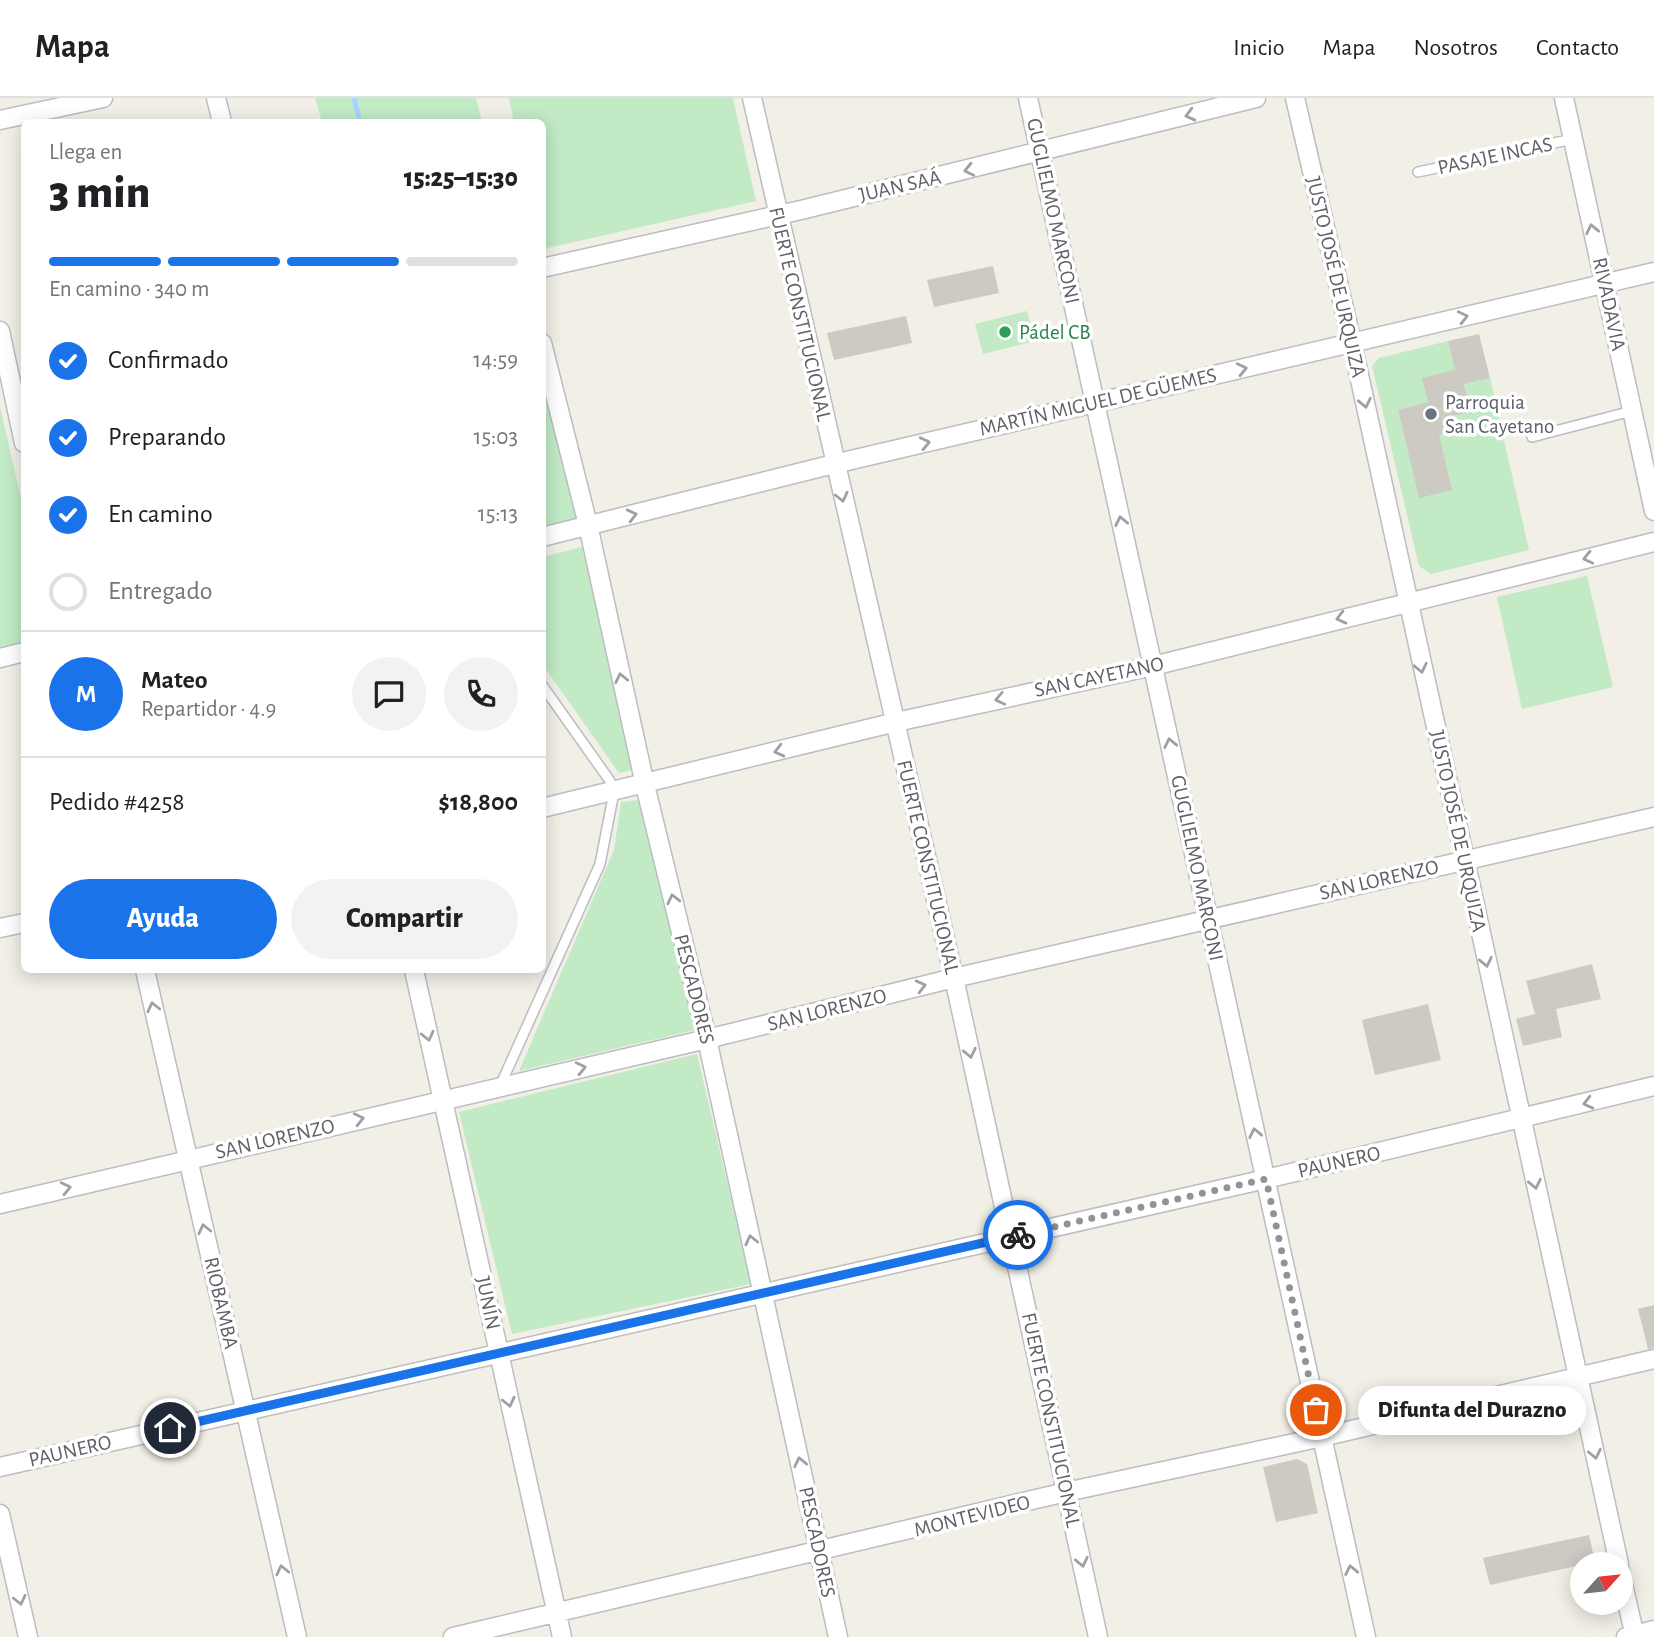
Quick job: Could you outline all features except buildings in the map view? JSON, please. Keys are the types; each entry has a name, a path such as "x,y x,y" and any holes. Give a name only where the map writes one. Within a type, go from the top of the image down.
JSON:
{"street":[{"path":"0,120 103,98"},
{"path":"216,98 221,119"},
{"name":"FUERTE CONSTITUCIONAL","path":"752,98 954,978 1098,1637"},
{"name":"GUGLIELMO MARCONI","path":"1028,98 1366,1637"},
{"name":"JUAN SAÁ","path":"546,267 778,216 1256,98"},
{"name":"JUSTO JOSÉ DE URQUIZA","path":"1296,98 1616,1552"},
{"name":"RIVADAVIA","path":"1564,98 1654,511"},
{"name":"MARTÍN MIGUEL DE GÜEMES","path":"546,536 834,464 1654,272"},
{"path":"0,331 21,429"},
{"name":"PESCADORES","path":"546,360 579,499 588,525 645,785 707,1039 838,1637"},
{"name":"SAN CAYETANO","path":"546,807 895,722 1153,666 1654,542"},
{"path":"0,658 21,653"},
{"name":"SAN LORENZO","path":"0,1204 707,1039 954,978 1654,817"},
{"path":"0,928 21,924"},
{"name":"RIOBAMBA","path":"146,973 297,1637"},
{"name":"JUNÍN","path":"415,973 562,1637"},
{"name":"PAUNERO","path":"0,1467 1266,1179 1654,1086"},
{"name":"MONTEVIDEO","path":"453,1637 819,1553 1066,1492 1322,1437 1654,1359"},
{"path":"0,1514 28,1637"},
{"path":"1628,1615 1632,1636 1654,1630"}],"lane":[{"name":"PASAJE INCAS","path":"1418,172 1573,139"},
{"path":"1532,437 1632,411"},
{"path":"500,1086 600,864 614,792 610,780 546,691"}],"green space":[{"path":"315,98 476,98 481,119 321,119"},
{"path":"509,98 733,98 756,201 546,248 546,119 513,119"},
{"name":"Pádel CB","path":"1027,311 1035,341 983,354 975,324"},
{"path":"1448,341 1455,370 1428,402 1398,410 1419,497 1439,435 1457,431 1453,416 1471,412 1464,384 1490,378 1529,550 1431,574 1419,566 1372,366 1379,358"},
{"path":"546,389 577,519 546,526"},
{"path":"0,407 21,498 21,646 0,650"},
{"path":"582,547 633,770 619,773 546,669 546,556"},
{"path":"1587,576 1613,687 1522,709 1497,597"},
{"path":"639,800 695,1030 519,1071 614,850 621,802"},
{"path":"697,1054 751,1284 512,1334 459,1112"}],"waterway":[{"path":"354,98 359,119"}],"way so far":[{"path":"1018,1235 1266,1179 1316,1410"}],"place":[{"name":"Pádel CB","path":"1005,332"},
{"name":"Parroquia San Cayetano","path":"1431,414"},
{"name":"Difunta del Durazno","path":"1316,1410"}],"route":[{"path":"170,1428 1018,1235"}]}
